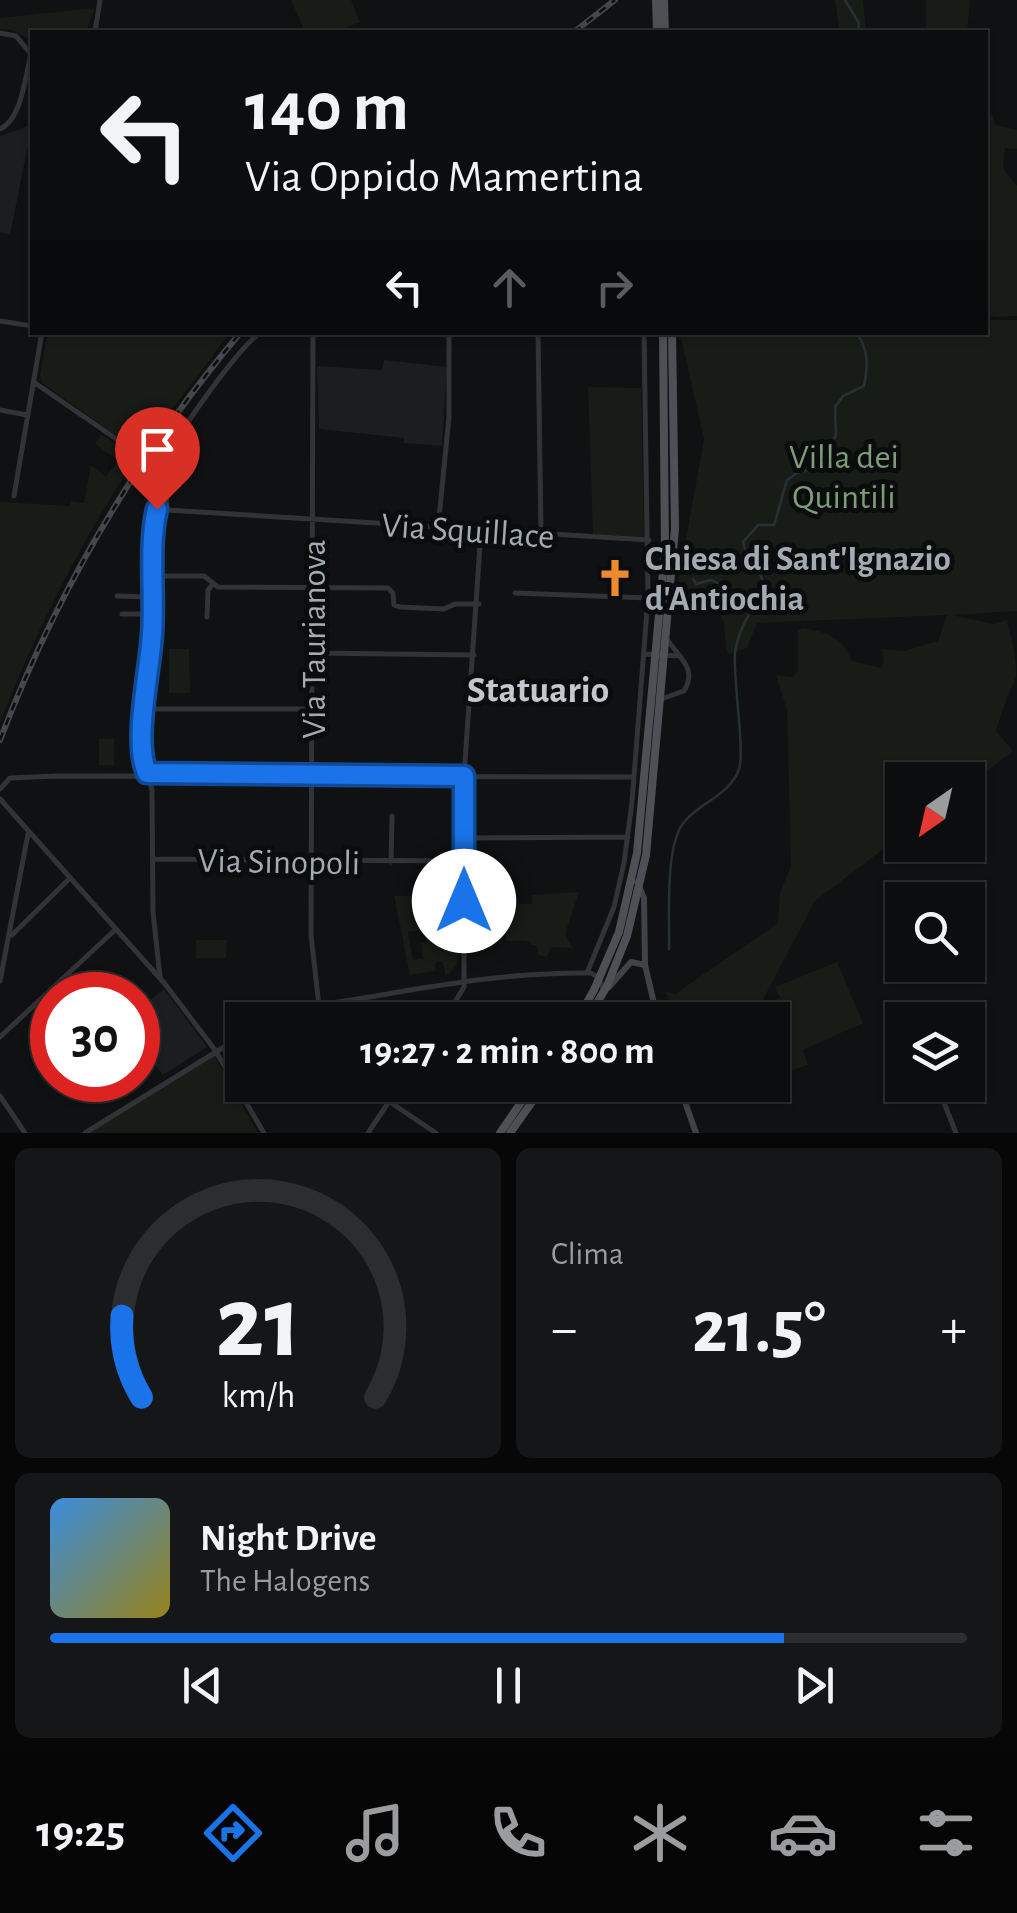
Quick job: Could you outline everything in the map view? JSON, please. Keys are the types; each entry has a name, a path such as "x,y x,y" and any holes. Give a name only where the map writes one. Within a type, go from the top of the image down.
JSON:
{"main road":[{"path":"656,0 657,30"},
{"path":"664,0 665,30"},
{"path":"598,1002 627,936 646,855 660,699 666,529 664,335"},
{"path":"587,1002 618,932 633,878 660,655 666,637 675,513 672,335"},
{"path":"633,878 644,898 644,965 653,1002"},
{"path":"602,995 629,963 644,965"},
{"path":"500,1133 522,1102"},
{"path":"510,1133 532,1102"},
{"path":"686,1102 696,1133"}],"street":[{"path":"94,30 100,0"},
{"path":"0,34 11,34 30,44"},
{"path":"24,42 30,50"},
{"path":"0,129 17,114 30,63"},
{"path":"0,321 30,326"},
{"path":"14,496 42,335"},
{"path":"159,972 153,912 149,775 144,765 156,488 160,469 176,441 233,360 258,335"},
{"name":"Via Taurianova","path":"314,335 311,934 319,1002"},
{"path":"438,528 449,417 448,335"},
{"path":"538,335 541,534"},
{"path":"587,972 614,907 628,837 634,776 648,598 644,335"},
{"path":"34,382 160,469 166,479 167,510"},
{"path":"646,389 665,388"},
{"path":"0,410 27,416"},
{"name":"Via Squillace","path":"158,507 649,540"},
{"path":"456,1002 463,980 464,776 482,531"},
{"path":"154,576 204,576 216,587 389,588 394,605 400,608 444,609 455,604 478,604"},
{"path":"207,617 208,590 213,584"},
{"path":"515,593 648,598"},
{"path":"117,596 154,596"},
{"path":"122,614 153,614"},
{"path":"660,699 678,695 688,687 690,668 666,637"},
{"path":"312,653 474,655"},
{"path":"644,654 680,656"},
{"path":"144,709 312,709"},
{"path":"0,789 4,781 12,778 149,775 634,776"},
{"path":"0,799 155,972"},
{"path":"391,862 392,816"},
{"path":"1,975 28,834"},
{"path":"463,838 628,837"},
{"name":"Via Sinopoli","path":"154,859 464,861"},
{"path":"9,937 69,880"},
{"path":"0,1037 116,929"},
{"path":"341,1002 463,980 587,972 600,978 602,995"},
{"path":"160,977 215,1050 264,1133"},
{"path":"85,1133 225,1045"},
{"path":"0,1096 25,1133"},
{"path":"368,1133 390,1102 436,1133"},
{"path":"943,1102 956,1133"}],"shaded area":[{"path":"30,126 10,235 0,232 0,136"},
{"path":"384,360 447,367 442,446 319,429 317,366 382,370"},
{"path":"164,989 207,1047 163,1075 160,1071 160,992"}],"green space":[{"path":"291,0 351,0 360,22 340,30 304,30"},
{"path":"835,0 863,0 866,30 840,30"},
{"path":"926,0 970,0 967,30 926,30"},
{"path":"95,8 87,30 30,30 30,39 0,29 0,18"},
{"path":"988,105 996,125 1017,130 1017,149 1005,148 1003,168 1017,186 1017,316 988,317"},
{"name":"Villa dei Quintili","path":"988,320 1017,320 1017,611 952,615 993,624 1007,620 1016,677 996,731 1013,751 985,773 985,762 885,762 885,848 815,901 762,1002 670,1002 665,991 675,994 778,923 780,892 791,867 787,710 776,675 793,677 798,670 798,631 802,628 838,641 852,661 881,668 882,649 904,651 938,641 947,615 757,623 747,648 730,654 726,650 724,623 712,595 696,591 676,595 704,439 680,335 988,335"},
{"path":"48,335 228,335 140,452 42,383 40,374"},
{"path":"588,387 641,388 644,537 593,534"},
{"path":"101,434 136,458 61,587 0,723 0,502 70,506 71,501 84,503 91,465 106,477 118,460 95,444"},
{"path":"169,649 189,649 190,693 169,693"},
{"path":"99,739 114,739 114,765 99,765"},
{"path":"579,892 565,934 573,948 551,947 547,957 538,955 537,945 530,941 506,941 506,904 532,904 532,895"},
{"path":"394,896 460,896 457,965 446,976 442,961 435,963 436,971 410,975","holes":["436,928 437,940 421,943 423,958 413,960 408,932"]},
{"path":"196,940 227,940 226,958 196,958"},
{"path":"837,962 863,1023 803,1050 808,1065 790,1071 790,1002 772,1002 780,998 775,987"},
{"path":"214,1055 225,1074 225,1102 241,1102 258,1133 84,1133 136,1102 160,1102 160,1087"}],"waterway":[{"path":"845,0 859,23 858,30"},
{"path":"669,949 671,863 678,832 692,814 729,785 739,769 735,654 739,635 763,583 743,542 758,525 774,525 787,480 811,469 830,450 836,434 835,407 843,396 864,386 866,358 858,335"},
{"path":"693,579 696,584 711,580 721,585 728,601 740,605 754,601"}],"railway":[{"path":"577,30 615,0"},
{"path":"0,740 47,631 103,526 168,426 239,335"}],"place":[{"name":"Chiesa di Sant'Ignazio d'Antiochia","path":"615,578"}],"district":[{"name":"Statuario","path":"538,689"}],"route":[{"path":"157,509 152,633 144,696 147,773 464,776 464,901"}]}
